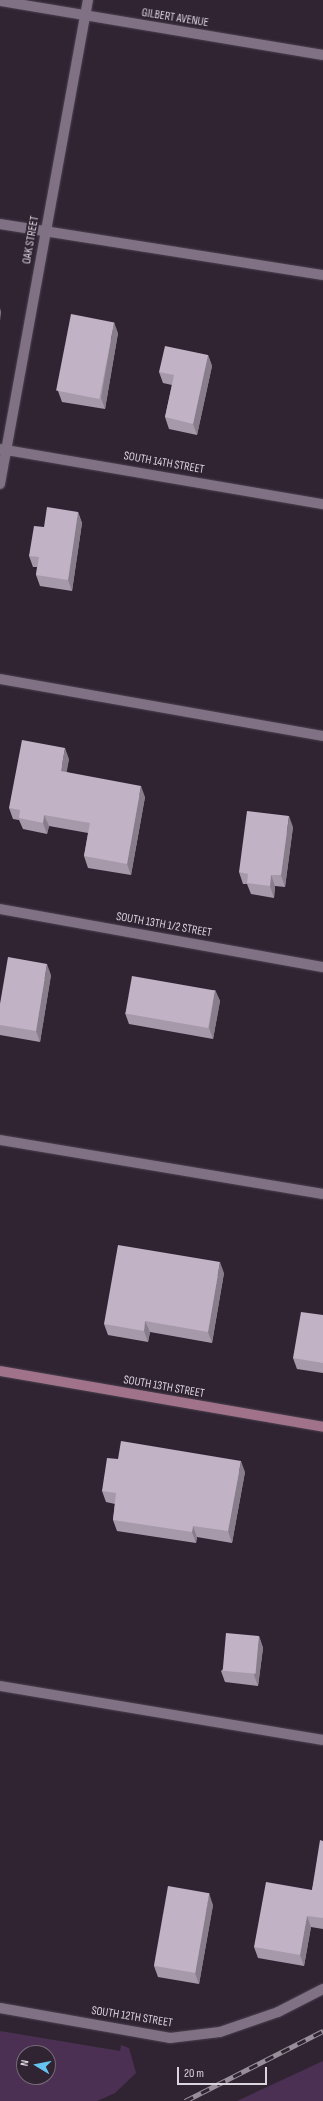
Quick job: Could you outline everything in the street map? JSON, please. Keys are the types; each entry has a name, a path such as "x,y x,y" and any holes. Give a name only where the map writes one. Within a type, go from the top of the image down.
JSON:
{"main road":[{"name":"SOUTH 13TH STREET","path":"0,1371 323,1427"}],"street":[{"name":"GILBERT AVENUE","path":"0,0 85,16 323,55"},
{"name":"OAK STREET","path":"0,484 3,450 46,232 88,0"},
{"path":"0,224 323,275"},
{"name":"SOUTH 14TH STREET","path":"3,450 323,504"},
{"path":"0,679 323,736"},
{"name":"SOUTH 13TH 1/2 STREET","path":"0,909 323,967"},
{"path":"0,1140 323,1194"},
{"path":"0,1686 323,1740"},
{"name":"SOUTH 12TH STREET","path":"0,2008 170,2038 220,2032 278,2012 323,1989"}],"shaded area":[{"path":"0,2031 120,2051 121,2045 129,2048 136,2073 115,2093 97,2101 0,2101"},
{"path":"323,2061 323,2101 237,2101"}],"building":[{"path":"71,314 114,322 99,399 56,391"},
{"path":"165,346 208,355 193,424 165,417 174,375 159,372"},
{"path":"47,507 78,512 68,580 36,575 39,557 29,556 34,526 44,527"},
{"path":"22,740 65,748 61,771 141,786 127,864 84,856 90,823 44,815 43,823 19,818 20,810 9,808"},
{"path":"247,811 289,816 281,875 271,875 270,886 247,883 248,874 239,872"},
{"path":"8,957 47,964 36,1031 0,1025 0,1004"},
{"path":"132,976 215,991 208,1028 125,1013"},
{"path":"118,1245 220,1262 208,1332 145,1321 144,1331 104,1324"},
{"path":"301,1312 323,1315 323,1363 293,1358"},
{"path":"121,1441 241,1461 228,1531 193,1526 192,1532 113,1520 116,1493 102,1491 107,1458 118,1459"},
{"path":"226,1633 259,1636 256,1674 223,1671"},
{"path":"320,1840 323,1841 323,1918 307,1916 300,1955 254,1947 266,1882 312,1890"},
{"path":"168,1886 209,1893 195,1973 154,1966"}],"railway":[{"path":"185,2101 323,2031"}]}
